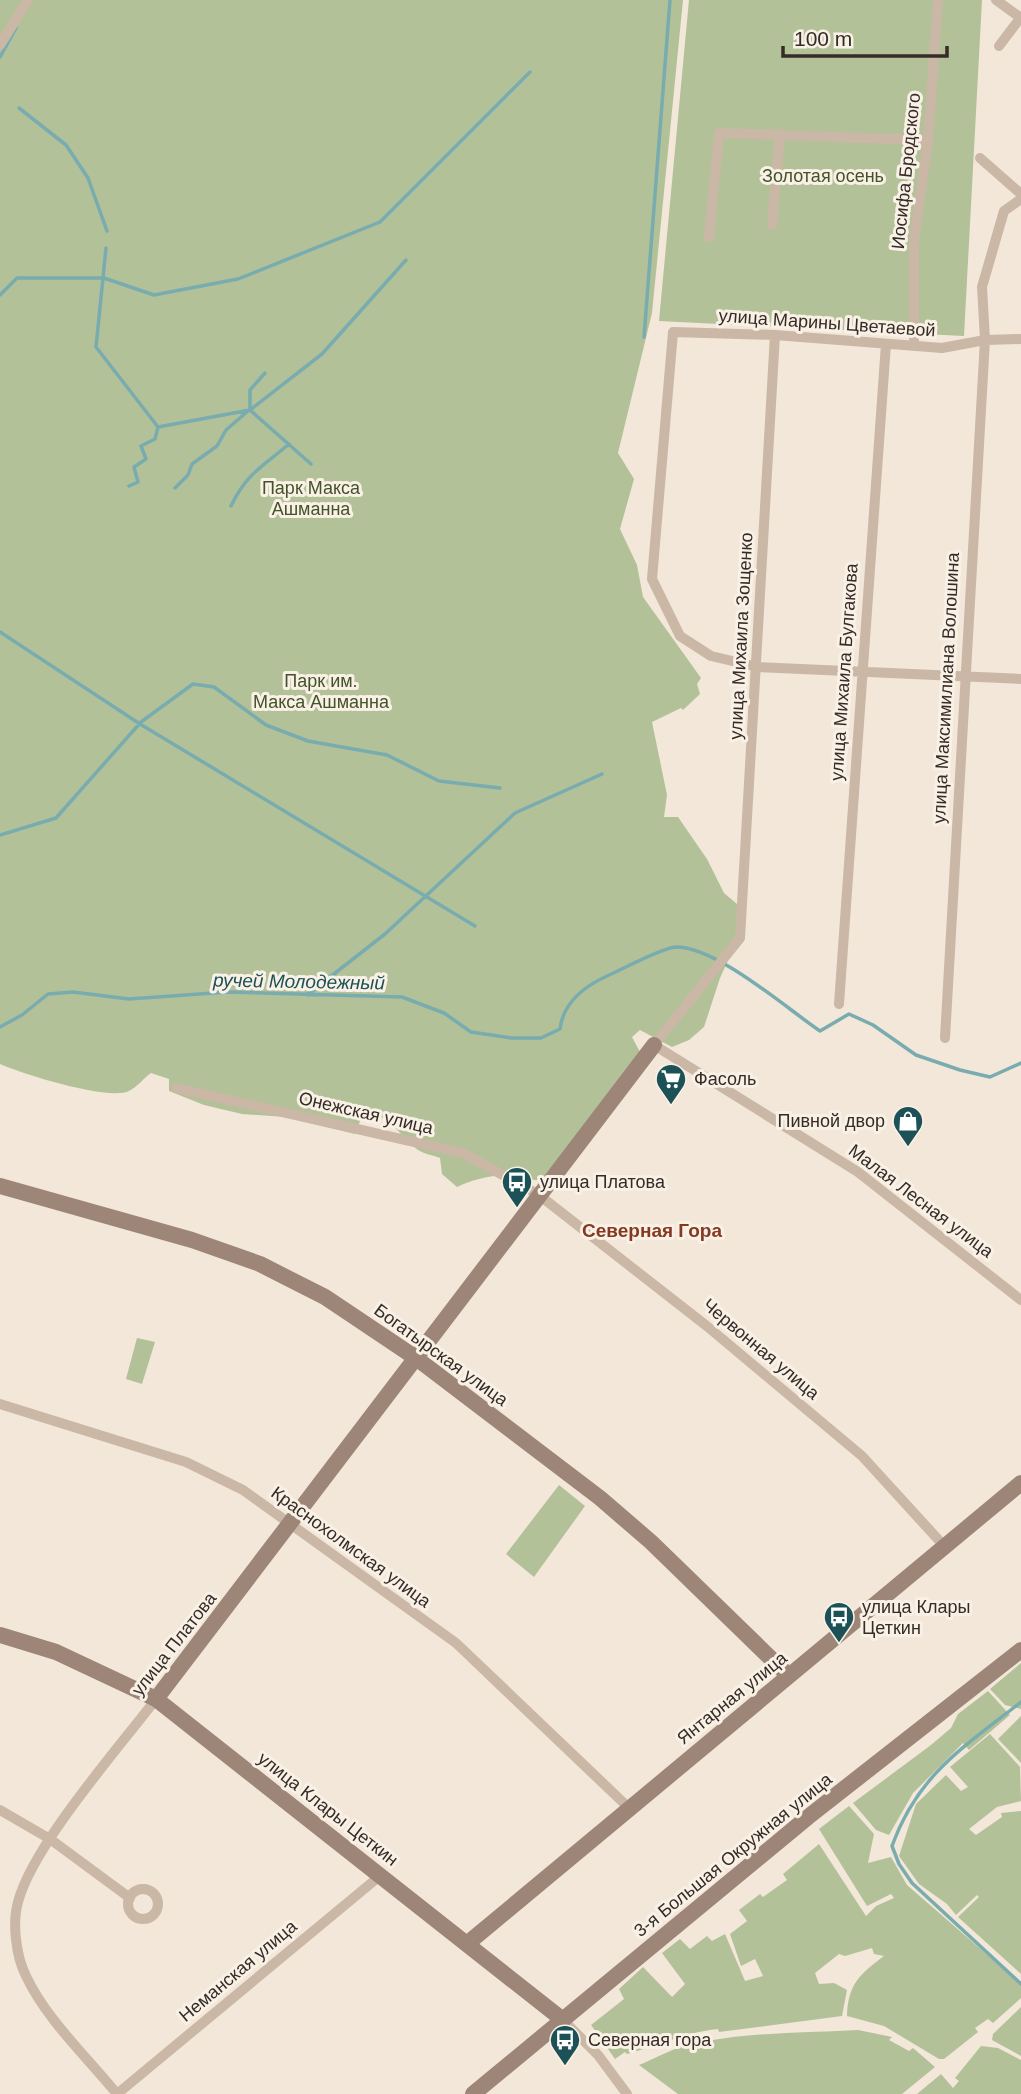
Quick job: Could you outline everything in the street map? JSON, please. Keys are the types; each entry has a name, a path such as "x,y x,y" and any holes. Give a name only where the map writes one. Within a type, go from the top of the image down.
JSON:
{"street":[{"path":"0,45 28,0"},
{"name":"Иосифа Бродского","path":"914,346 914,241 928,140 938,0"},
{"path":"996,0 1021,18 999,46"},
{"path":"709,237 719,133 928,140"},
{"path":"772,225 780,134"},
{"path":"980,158 1021,196"},
{"name":"улица Максимилиана Волошина","path":"945,1038 985,340 982,288 1004,211 1021,196"},
{"name":"улица Марины Цветаевой","path":"758,667 712,656 680,636 652,579 673,332 775,335 942,348 985,340 1021,339"},
{"name":"улица Михаила Зощенко","path":"740,938 758,667 775,335"},
{"name":"улица Михаила Булгакова","path":"839,1004 886,344"},
{"path":"758,667 1021,679"},
{"name":"улица Платова","path":"117,2094 41,2001 25,1974 16,1943 18,1902 50,1839 539,1195 740,938"},
{"name":"Малая Лесная улица","path":"654,1045 858,1172 1021,1300"},
{"name":"Онежская улица","path":"176,1088 463,1153 539,1195"},
{"name":"Богатырская улица","path":"0,1186 192,1240 260,1264 325,1297 416,1358 626,1520 789,1676"},
{"name":"Червонная улица","path":"539,1195 708,1327 862,1457 945,1547"},
{"name":"Краснохолмская улица","path":"0,1404 186,1462 243,1490 456,1643 629,1808"},
{"name":"Янтарная улица","path":"468,1943 1021,1483"},
{"name":"улица Клары Цеткин","path":"0,1635 56,1652 156,1699 564,2020 598,2055 627,2094"},
{"name":"3-я Большая Окружная улица","path":"473,2094 808,1817 1021,1650"},
{"path":"0,1810 50,1839 130,1898"},
{"name":"Неманская улица","path":"117,2094 381,1875"}],"green space":[{"name":"Парк Макса Ашманна","path":"0,0 683,0 652,313 618,453 634,479 620,529 637,565 643,597 701,678 697,684 700,694 683,710 681,708 652,722 667,795 664,817 678,817 707,859 724,893 737,904 745,923 720,978 704,1027 689,1040 672,1047 640,1030 632,1037 640,1052 542,1180 499,1176 477,1179 457,1187 442,1174 440,1158 418,1150 393,1125 372,1115 362,1116 355,1134 286,1117 242,1114 204,1105 169,1091 169,1079 151,1073 129,1091 118,1093 45,1080 0,1064"},
{"name":"Золотая осень","path":"689,0 982,0 964,336 659,321"},
{"path":"137,1338 155,1342 142,1384 126,1379"},
{"path":"559,1485 585,1506 534,1577 506,1554"},
{"path":"1021,1663 1021,1709 1005,1705 990,1689"},
{"path":"988,1691 1010,1715 969,1750 963,1743 913,1793 889,1835 876,1830 853,1803 931,1745 951,1728 958,1714"},
{"path":"1021,1716 1021,1763 998,1739"},
{"path":"990,1734 1020,1767 1021,1801 997,1807 969,1829 976,1835 1002,1817 1001,1813 1021,1811 1021,1974 958,1917 979,1897 977,1895 956,1915 947,1904 919,1884 899,1856 916,1804 946,1775 961,1791 968,1787 950,1767"},
{"path":"849,1806 874,1834 868,1863 891,1857 907,1885 1021,1984 1021,1998 993,2023 988,2019 975,2028 978,2032 944,2059 939,2059 884,2026 847,2016 850,1996 857,1981 884,1956 874,1954 872,1948 845,1956 839,1954 815,1973 819,1984 834,1983 847,1990 842,2016 719,2032 718,2029 706,2031 627,2054 625,2052 615,2059 591,2025 624,1999 619,1989 643,1967 672,1997 685,1984 662,1953 680,1939 690,1949 707,1936 712,1941 725,1934 745,1981 763,1976 755,1959 741,1966 730,1934 747,1921 739,1910 760,1894 763,1897 787,1880 783,1874 819,1844 866,1916 876,1906 894,1898 891,1894 867,1906 819,1829"},
{"path":"1021,2007 1021,2056 992,2040 993,2034"},
{"path":"858,2030 892,2037 889,2040 909,2051 913,2048 935,2067 902,2094 678,2094 639,2065 679,2048 705,2041 771,2034"},
{"path":"981,2046 998,2048 1021,2060 1021,2094 917,2094 941,2074 953,2088 959,2081 955,2078"}],"waterway":[{"path":"644,337 670,0"},
{"path":"0,57 16,28"},
{"path":"0,295 17,278 104,278 154,295 238,279 380,222 530,72"},
{"path":"19,108 66,145 88,178 107,231"},
{"path":"106,248 96,347 158,427 250,410 322,354 406,260"},
{"path":"265,373 250,390 250,410 311,464"},
{"path":"175,488 188,475 192,464 217,446 226,430 248,411"},
{"path":"129,486 138,482 134,467 146,459 141,446 155,439 158,427"},
{"path":"231,506 249,478 289,444"},
{"path":"0,632 140,724 475,926"},
{"path":"0,835 56,818 141,722 193,684 214,687 266,725 308,741 387,755 439,781 500,788"},
{"path":"307,995 385,934 515,813 602,774"},
{"name":"ручей Молодежный","path":"0,1027 22,1015 48,994 73,992 129,999 228,992 402,997 444,1013 471,1032 511,1038 541,1038 560,1029 565,1011 590,985 652,955 676,947 693,950 731,968 820,1031 849,1014 873,1025 916,1055 960,1070 990,1077 1021,1063"},
{"path":"1021,1702 962,1748 929,1781 915,1799 892,1846 899,1864 912,1883 1021,1984"}],"place":[{"name":"Фасоль","path":"671,1106"},
{"name":"Пивной двор","path":"908,1148"},
{"name":"улица Платова","path":"517,1209"},
{"name":"улица Клары Цеткин","path":"839,1644"},
{"name":"Северная гора","path":"565,2067"}],"district":[{"name":"Северная Гора","path":"652,1230"}],"park label":[{"name":"Парк им. Макса Ашманна","path":"321,691"}]}
